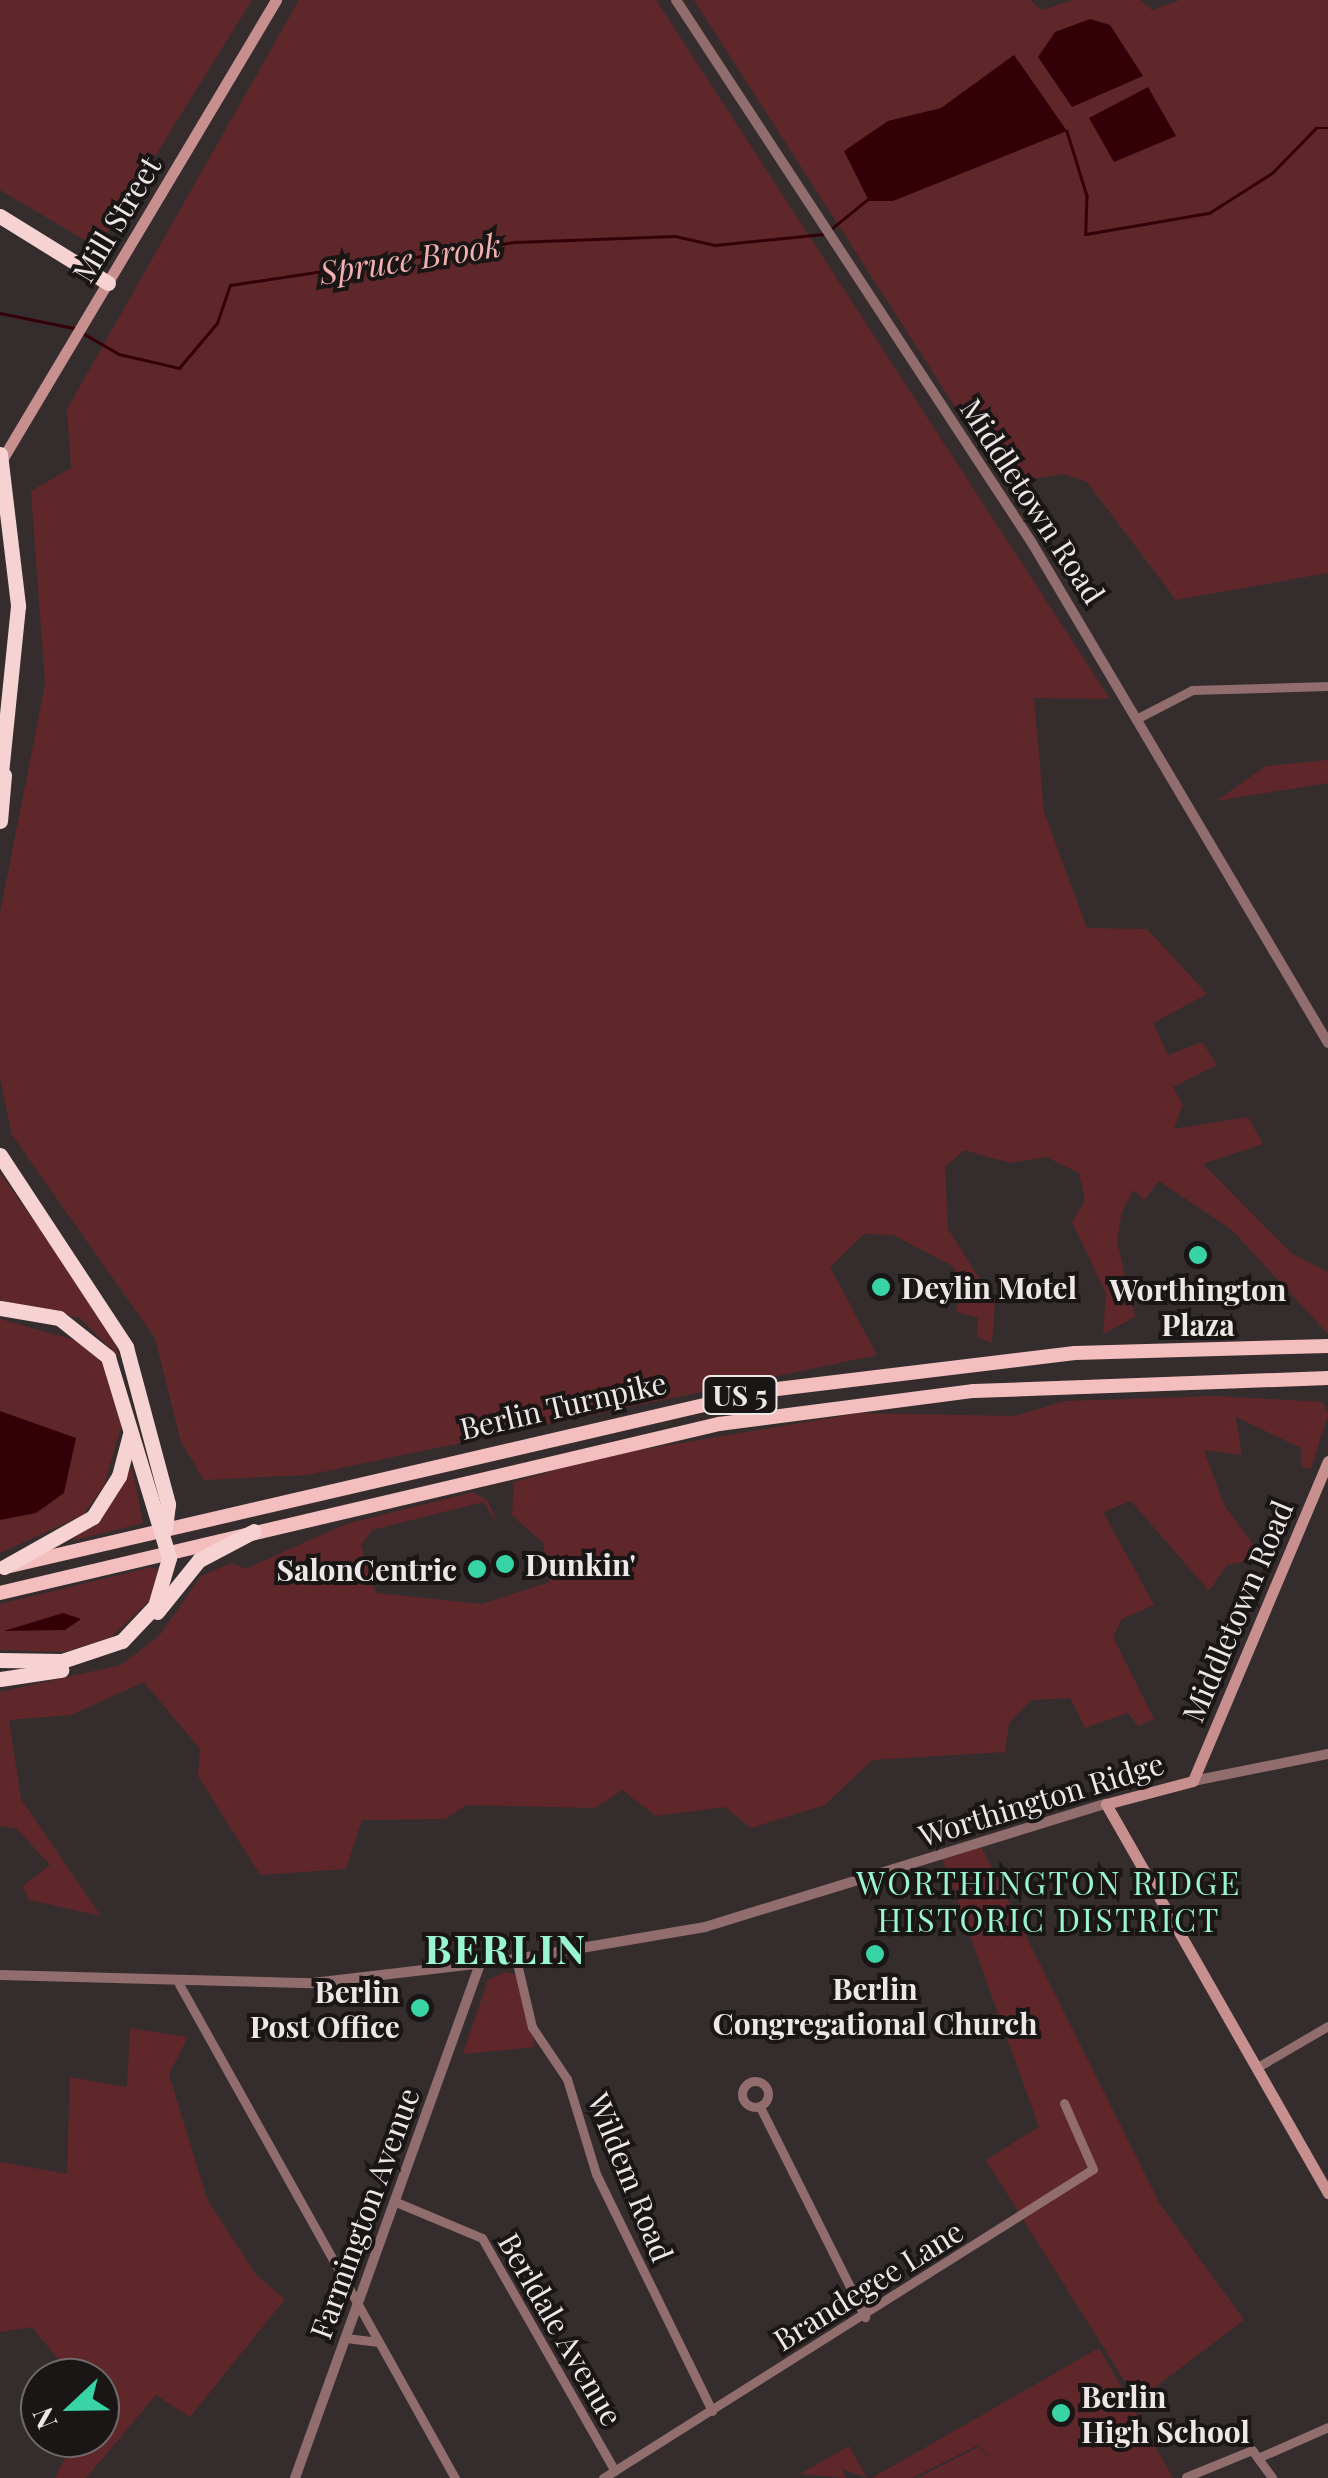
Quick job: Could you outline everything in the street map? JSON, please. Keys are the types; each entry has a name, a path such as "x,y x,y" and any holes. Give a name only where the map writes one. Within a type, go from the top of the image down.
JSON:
{"highway":[{"path":"0,216 108,282"},
{"path":"0,454 9,501 18,641 0,821"},
{"path":"0,782 4,765"},
{"path":"0,1155 126,1348 168,1504 165,1529 169,1552 148,1615"},
{"path":"0,1308 53,1316 94,1341 122,1382 152,1512 165,1529"},
{"name":"Berlin Turnpike","path":"2,1568 581,1428 818,1382 1074,1353 1328,1346"},
{"name":"Berlin Turnpike","path":"0,1593 619,1443 820,1408 1043,1386 1328,1378"},
{"path":"2,1568 93,1517 124,1466 132,1420"},
{"path":"0,1678 60,1670 86,1656 148,1615 199,1560 254,1531"},
{"path":"0,1660 86,1656"}],"main road":[{"name":"Mill Street","path":"0,464 276,0"},
{"name":"Middletown Road","path":"1193,1781 1328,1461"},
{"name":"Worthington Ridge","path":"1106,1804 1193,1781"},
{"path":"1106,1804 1328,2193"}],"street":[{"name":"Middletown Road","path":"676,0 834,240 1138,718 1322,1020 1328,1042"},
{"path":"1138,718 1192,690 1328,686"},
{"name":"Worthington Ridge","path":"1193,1781 1328,1754"},
{"name":"Worthington Ridge","path":"0,1976 178,1984 313,1984 516,1959 704,1928 1106,1804"},
{"name":"Wildem Road","path":"516,1959 532,2028 566,2079 596,2174 712,2410"},
{"name":"Farmington Avenue","path":"295,2478 480,1964"},
{"path":"178,1984 454,2478"},
{"path":"1256,2068 1328,2026"},
{"name":"Brandegee Lane","path":"604,2478 865,2318 1093,2170 1064,2102"},
{"path":"760,2107 865,2318"},
{"name":"Berldale Avenue","path":"396,2202 487,2245 615,2471"},
{"path":"346,2338 376,2342"},
{"path":"1260,2457 1328,2427"},
{"path":"1186,2477 1252,2450 1272,2478"}],"shaded area":[{"path":"0,0 252,0 98,248 0,190"},
{"path":"299,0 656,0 1110,699 1034,698 1044,812 1087,928 1147,929 1207,994 1153,1023 1168,1055 1202,1042 1217,1065 1173,1087 1183,1105 1174,1129 1248,1117 1263,1144 1203,1164 1291,1253 1328,1272 1328,1334 1232,1230 1159,1181 1144,1200 1133,1190 1122,1212 1117,1242 1135,1317 1103,1334 1106,1293 1072,1222 1085,1201 1079,1173 1046,1157 1010,1163 964,1150 945,1167 948,1229 995,1303 992,1343 977,1337 978,1318 956,1312 962,1282 953,1266 893,1235 864,1234 830,1267 877,1355 308,1475 204,1480 181,1442 155,1338 12,1135 0,1078 0,913 45,684 31,491 71,468 67,409"},
{"path":"694,0 1030,0 1042,10 1074,0 1140,0 1152,10 1180,0 1328,0 1328,573 1176,600 1087,482 1064,474 1004,483","holes":["1014,56 1066,131 893,201 869,200 888,121 941,109"]},
{"path":"1090,19 1110,25 1143,76 1072,107 1038,57 1055,32"},
{"path":"1014,55 1067,131 893,201 869,201 844,151 888,121 941,108"},
{"path":"1148,87 1176,136 1114,162 1089,118"},
{"path":"1328,760 1328,783 1216,801 1266,766"},
{"path":"0,1173 107,1323 120,1358 80,1318 0,1300"},
{"path":"0,1319 85,1343 106,1368 122,1424 104,1486 83,1515 0,1553"},
{"path":"1215,1396 1323,1402 1328,1414 1311,1469 1301,1467 1301,1448 1236,1417 1242,1455 1204,1450 1224,1505 1253,1544 1253,1560 1227,1565 1209,1591 1131,1501 1103,1512 1154,1605 1122,1619 1113,1637 1154,1719 1138,1726 1128,1713 1085,1728 1070,1698 1031,1700 1009,1723 1005,1752 872,1760 825,1805 751,1828 725,1807 656,1816 622,1790 595,1808 466,1805 445,1819 362,1820 346,1869 260,1875 198,1776 200,1749 144,1682 71,1715 9,1720 21,1799 101,1916 29,1900 23,1886 50,1865 17,1829 0,1826 0,1692 121,1665 159,1636 201,1576 232,1563 245,1569 346,1524 473,1492 488,1501 498,1524 483,1502 372,1530 361,1545 376,1593 482,1604 550,1582 543,1543 512,1515 514,1482 605,1456 859,1413 1014,1416 1065,1401"},
{"path":"0,1411 76,1438 64,1493 36,1513 0,1520"},
{"path":"132,1467 143,1523 71,1541 101,1517"},
{"path":"152,1567 160,1570 149,1601 110,1638 64,1652 0,1650 0,1604"},
{"path":"63,1613 81,1619 65,1630 4,1631"},
{"path":"978,1840 1160,2204 1244,2320 1137,2401 986,2160 1039,2127 939,1850"},
{"path":"506,1972 517,1975 535,2047 463,2054 488,1980"},
{"path":"130,2028 188,2037 169,2074 207,2199 257,2276 285,2299 190,2417 156,2395 120,2438 120,2358 57,2358 32,2327 0,2332 0,2162 67,2174 70,2077 127,2087"},
{"name":"Berlin High School","path":"1099,2348 1173,2478 917,2478 978,2447 999,2466 978,2445 912,2478 872,2478"},
{"path":"849,2446 867,2478 842,2469 846,2478 800,2474"},
{"path":"65,2458 103,2458 86,2478 55,2478"}],"waterway":[{"path":"1067,131 1087,196 1086,234 1209,213 1272,173 1316,128 1328,128"},
{"name":"Spruce Brook","path":"830,230 868,199"},
{"name":"Spruce Brook","path":"81,332 119,354 179,368 217,323 230,285 516,242 675,236 715,245 823,234"},
{"name":"Spruce Brook","path":"0,313 74,328"}],"place":[{"name":"Worthington Plaza","path":"1198,1255"},
{"name":"Deylin Motel","path":"881,1287"},
{"name":"Dunkin'","path":"505,1564"},
{"name":"SalonCentric","path":"477,1569"},
{"name":"Berlin Congregational Church","path":"875,1954"},
{"name":"Berlin Post Office","path":"420,2008"},
{"name":"Berlin High School","path":"1061,2413"}],"district":[{"name":"WORTHINGTON RIDGE HISTORIC DISTRICT","path":"1049,1902"},
{"name":"BERLIN","path":"506,1948"}]}
